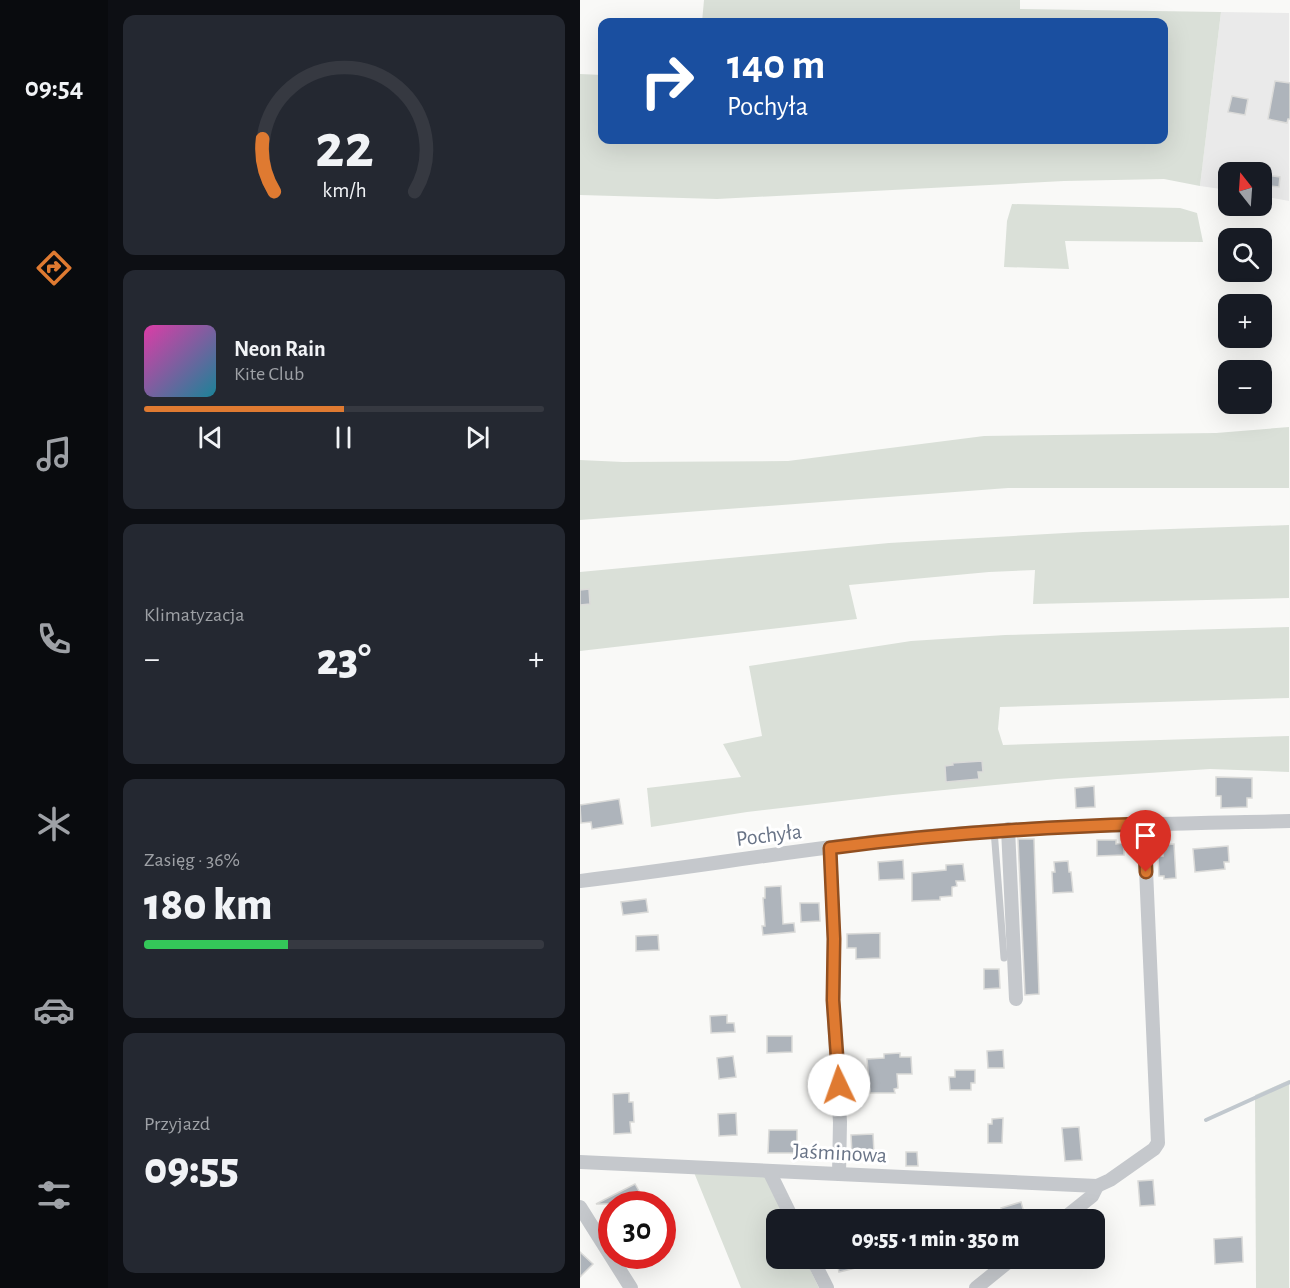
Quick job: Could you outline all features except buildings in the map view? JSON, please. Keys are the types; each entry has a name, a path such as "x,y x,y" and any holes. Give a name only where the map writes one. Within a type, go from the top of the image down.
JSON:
{"street":[{"name":"Pochyła","path":"580,881 906,838 1001,830 1144,824 1290,822"},
{"path":"1076,1209 1092,1196 1097,1186 1110,1180 1154,1149 1158,1143 1144,824"},
{"path":"1001,830 1016,999"},
{"path":"830,848 834,939 833,1000 840,1122 838,1174"},
{"name":"Jaśminowa","path":"580,1162 1097,1186"},
{"path":"769,1171 788,1209"},
{"path":"580,1207 631,1288"},
{"path":"818,1269 827,1288"},
{"path":"976,1288 999,1269"}],"lane":[{"path":"1001,830 1004,958"}],"shaded area":[{"path":"704,0 1020,0 1020,9 1221,12 1200,186 1164,179 1064,181 717,199 580,195 580,74 598,75 598,144 1168,144 1168,18 702,18"},
{"path":"1221,12 1289,13 1289,201 1272,198 1272,162 1218,162 1218,189 1200,186"},
{"path":"1012,204 1180,208 1197,213 1203,242 1065,241 1069,269 1004,267 1007,221"},
{"path":"1289,427 1289,488 1008,488 580,520 580,460 788,461 984,436 1216,433"},
{"path":"1289,525 1289,598 1033,604 1035,570 989,572 849,585 857,619 580,651 580,572 889,543 1083,532"},
{"path":"1289,627 1289,698 1000,707 998,729 1003,745 1289,736 1289,772 1210,769 1057,779 747,812 651,827 647,788 741,777 723,744 762,736 749,666 911,641 1005,635"},
{"path":"1289,1080 1289,1288 1256,1288 1255,1095"},
{"path":"693,1170 767,1173 783,1209 766,1209 766,1269 810,1269 819,1288 741,1288"}],"waterway":[{"path":"1206,1120 1290,1082"}],"route":[{"path":"839,1085 833,1000 834,939 830,848 994,830 1144,824 1146,872"}]}
